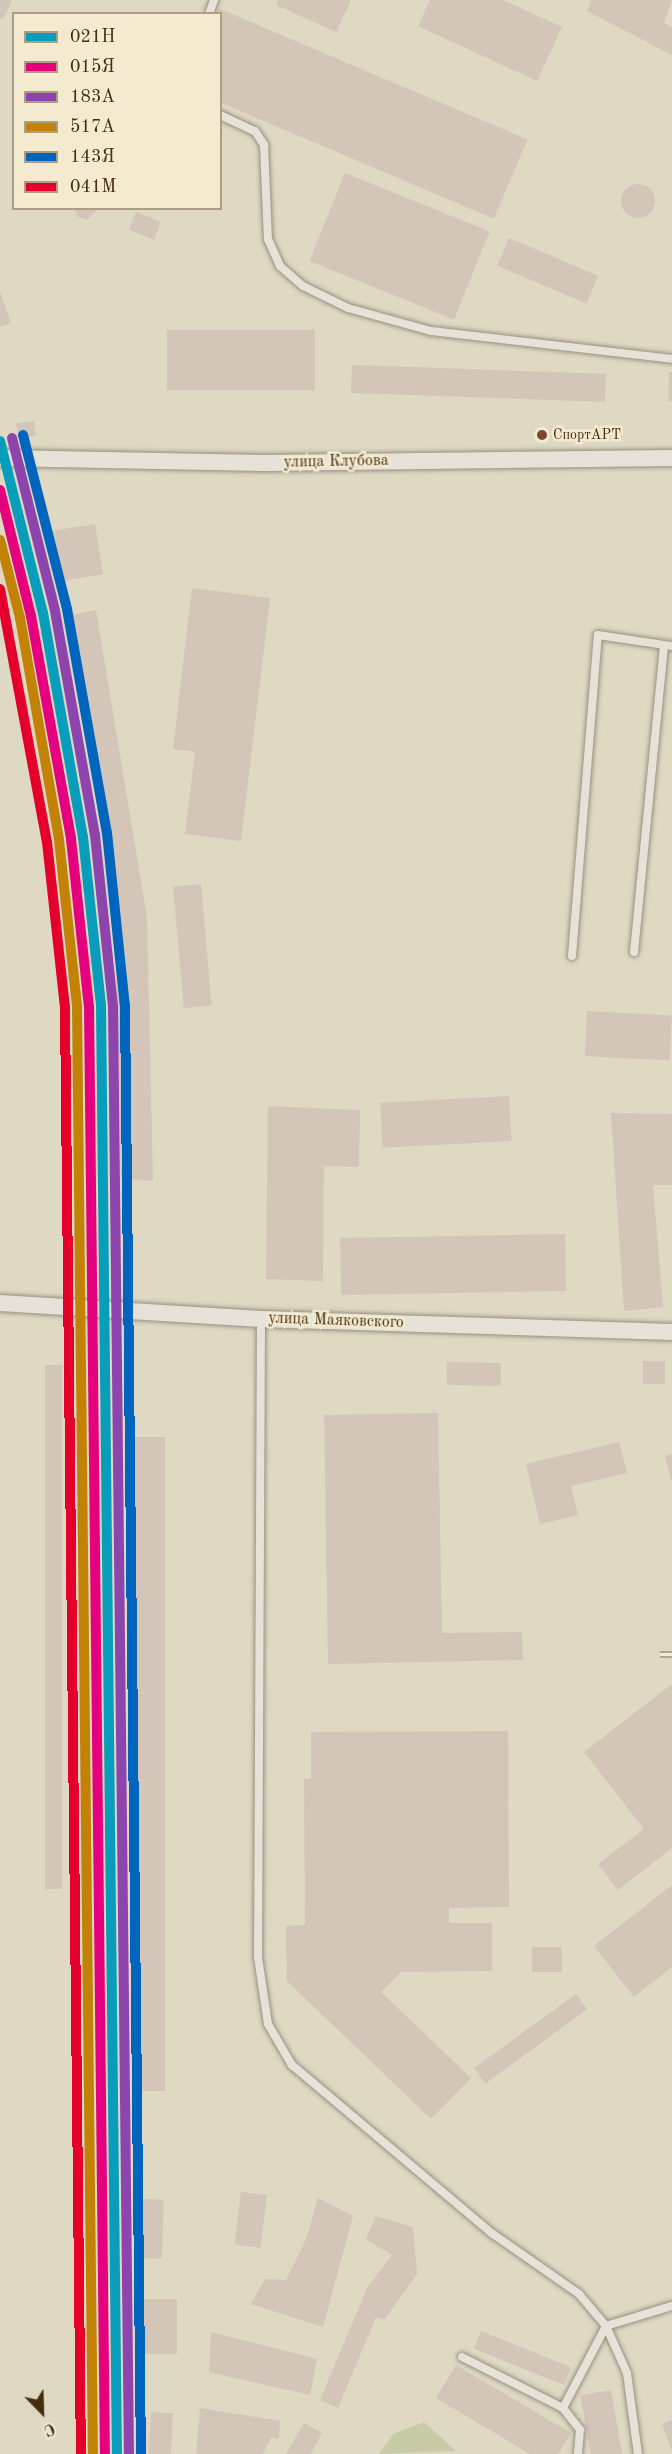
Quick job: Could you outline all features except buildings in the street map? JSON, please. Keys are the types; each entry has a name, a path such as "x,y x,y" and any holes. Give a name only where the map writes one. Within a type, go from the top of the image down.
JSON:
{"street":[{"name":"улица Клубова","path":"0,458 264,463 672,458"},
{"name":"улица Маяковского","path":"0,1303 261,1318 672,1332"}],"lane":[{"path":"222,116 255,131 264,145 268,239 280,266 303,286 348,308 430,331 672,359"},
{"path":"572,956 598,635 668,646 634,952"},
{"path":"261,1318 258,1957 268,2024 292,2065 493,2234 579,2294 606,2326 627,2373 638,2454"},
{"path":"563,2408 606,2326 672,2306"},
{"path":"462,2357 563,2408 580,2430 578,2454"}],"green space":[{"path":"424,2422 456,2451 379,2454 393,2434"}],"railway":[{"path":"660,1654 672,1654"}],"transit line":[{"name":"143Я","path":"23,435 67,609 107,833 125,1006 141,2454"},
{"name":"183А","path":"12,438 55,611 95,835 113,1006 129,2454"},
{"name":"021Н","path":"0,441 43,613 83,837 101,1006 117,2454"},
{"name":"015Я","path":"0,490 31,616 71,839 89,1007 105,2454"},
{"name":"517А","path":"0,540 20,618 59,840 77,1007 93,2454"},
{"name":"041М","path":"0,589 47,842 65,1008 81,2454"}],"place":[{"name":"СпортАРТ","path":"542,435"}]}
